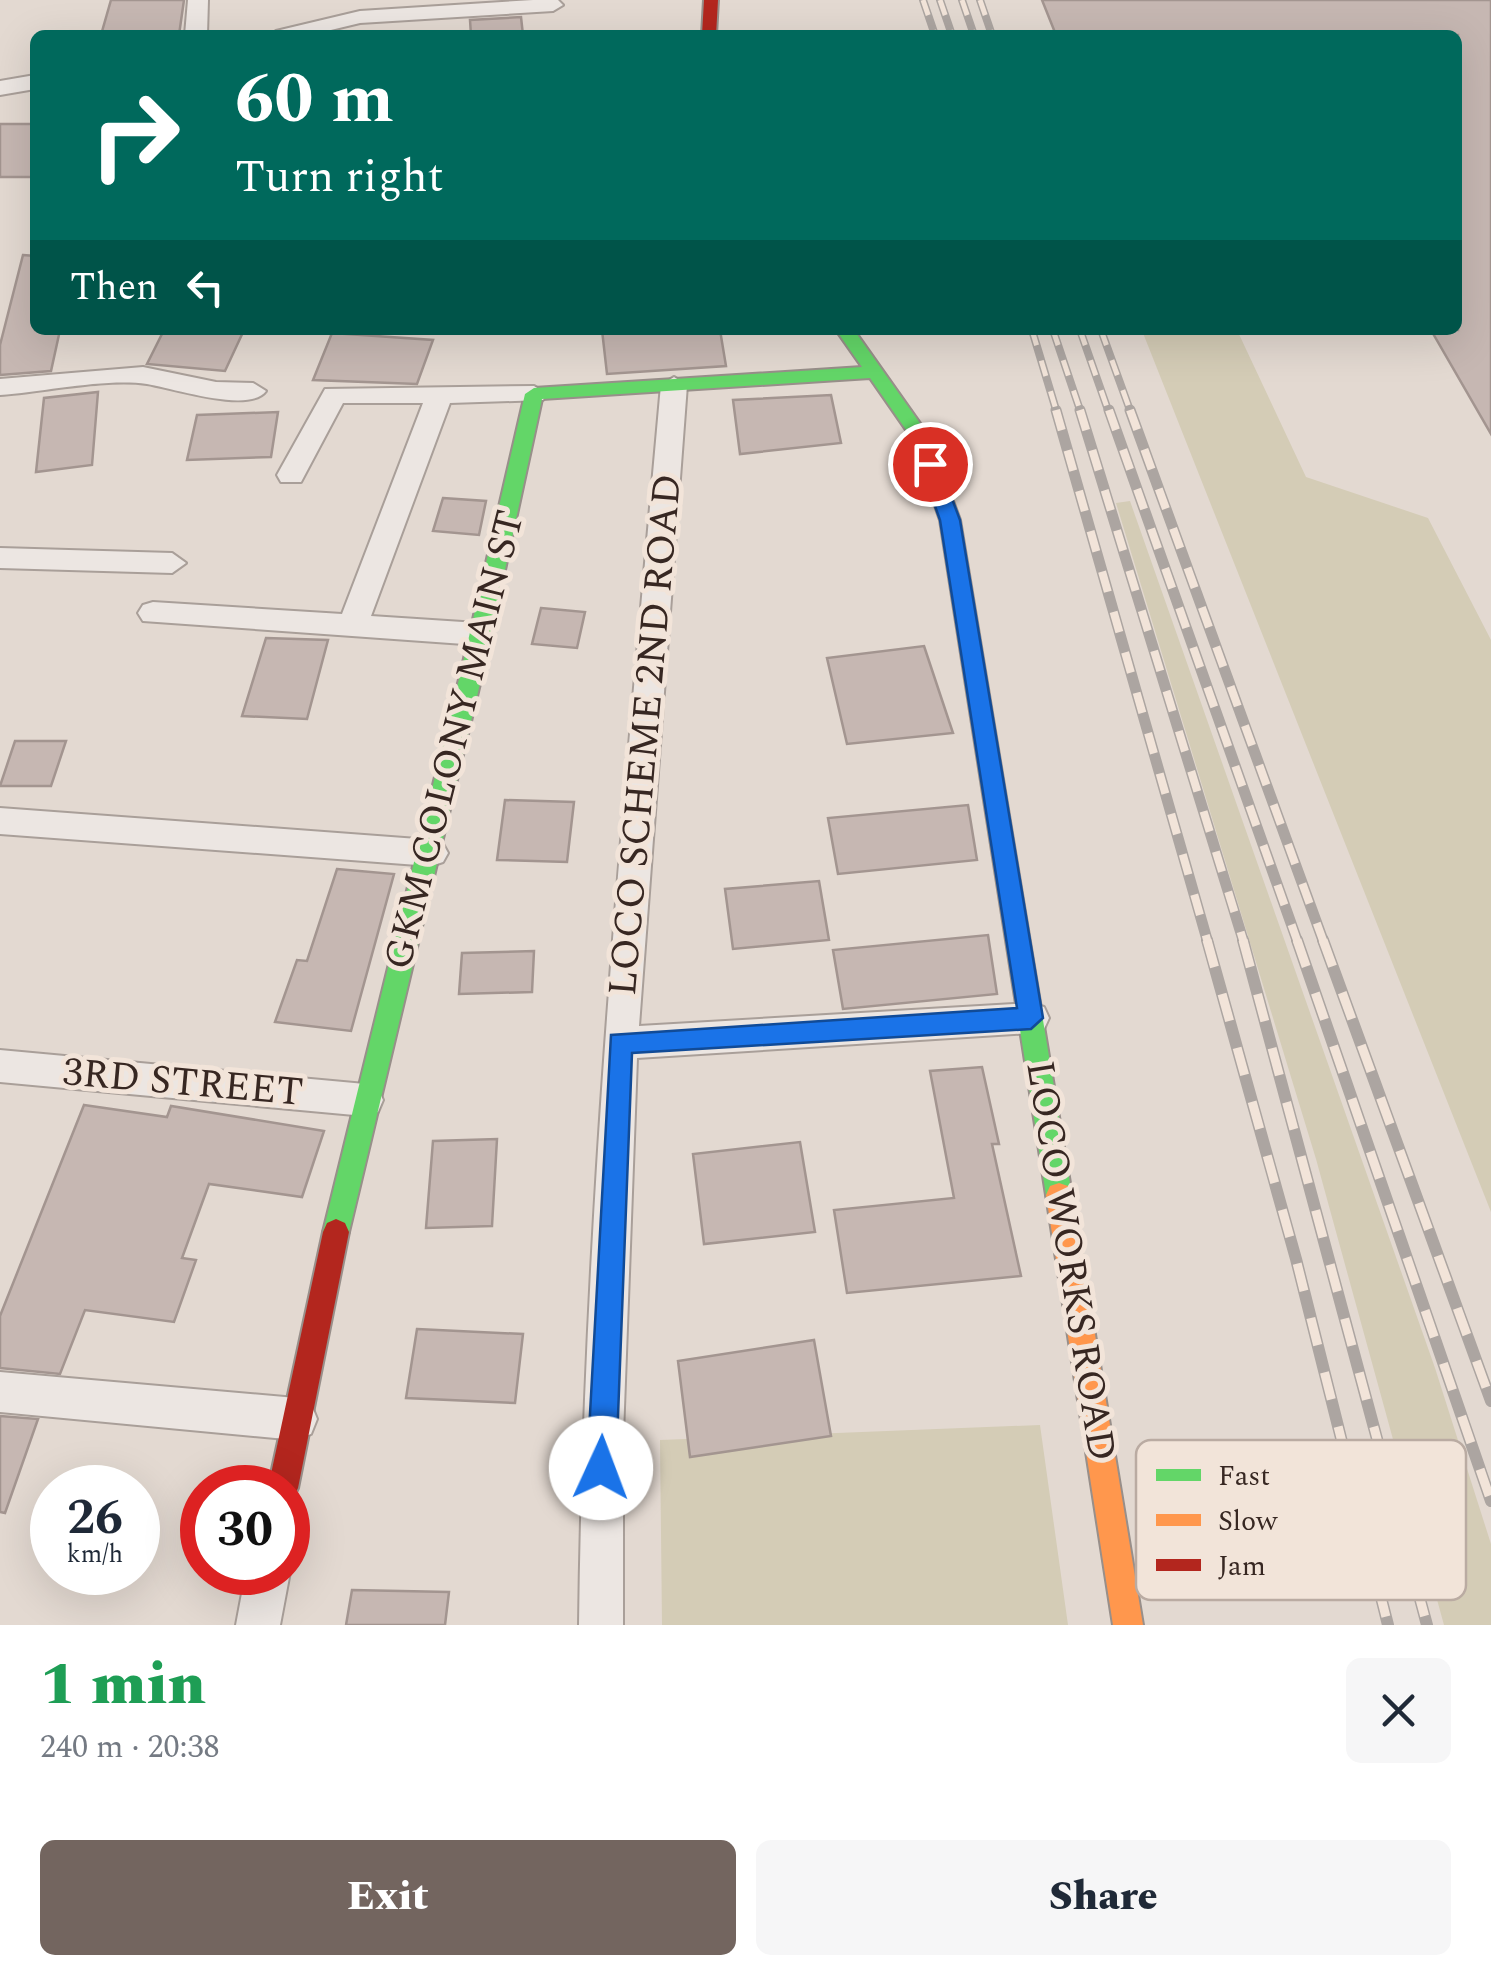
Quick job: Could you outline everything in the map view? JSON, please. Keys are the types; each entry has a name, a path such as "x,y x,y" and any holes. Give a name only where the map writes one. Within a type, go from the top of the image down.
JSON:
{"street":[{"path":"196,30 198,0"},
{"path":"709,30 711,0"},
{"path":"304,30 360,17 553,5"},
{"path":"0,88 30,83"},
{"name":"LOCO WORKS ROAD","path":"849,335 920,436 950,520 1128,1625"},
{"path":"292,475 334,395 534,394 875,372"},
{"path":"0,387 142,375 216,390 252,391"},
{"name":"LOCO SCHEME 2ND ROAD","path":"601,1625 602,1435 620,1043 674,386"},
{"path":"353,626 440,394"},
{"name":"GKM COLONY MAIN ST","path":"287,1465 365,1100 431,853 478,634 500,565 534,394"},
{"path":"0,558 172,563"},
{"path":"153,612 478,634"},
{"path":"0,821 431,853"},
{"path":"620,1043 1031,1018"},
{"name":"3RD STREET","path":"0,1066 365,1100"},
{"path":"0,1392 296,1419"},
{"path":"258,1625 264,1595"}],"shaded area":[{"path":"1144,335 1239,335 1306,477 1428,518 1491,640 1491,1212"},
{"path":"1130,501 1458,1440 1393,1440 1316,1159 1116,503"},
{"path":"1040,1425 1068,1625 662,1625 660,1440"},
{"path":"1466,1465 1491,1544 1491,1625 1444,1625 1437,1600 1466,1600"}],"building":[{"path":"111,0 184,0 180,30 102,30"},
{"path":"1042,0 1491,0 1491,434 1434,335 1462,335 1462,30 1054,30"},
{"path":"521,17 522,30 471,30 470,20"},
{"path":"0,124 30,124 30,177 0,177"},
{"path":"23,255 30,256 30,335 59,335 51,371 0,375 0,345"},
{"path":"162,335 242,335 225,371 147,364"},
{"path":"331,335 433,340 417,384 313,380"},
{"path":"603,335 721,335 726,366 607,374"},
{"path":"98,392 92,465 36,472 44,398"},
{"path":"831,395 841,443 740,454 733,400"},
{"path":"278,412 271,457 187,460 197,415"},
{"path":"443,498 486,501 479,535 433,531"},
{"path":"541,608 585,612 577,648 532,644"},
{"path":"266,638 328,640 307,719 242,716"},
{"path":"924,646 953,733 847,744 827,658"},
{"path":"15,741 66,741 51,786 0,786"},
{"path":"505,800 574,802 567,862 497,860"},
{"path":"968,805 977,860 838,874 828,818"},
{"path":"337,869 394,874 351,1031 275,1022 297,960 307,961"},
{"path":"819,881 829,940 733,949 725,889"},
{"path":"988,935 997,994 843,1009 833,950"},
{"path":"534,951 532,992 459,994 462,953"},
{"path":"982,1067 999,1144 992,1144 1021,1276 847,1293 834,1210 954,1198 930,1071"},
{"path":"84,1105 167,1117 171,1106 324,1131 302,1197 209,1184 182,1258 196,1260 174,1322 85,1310 60,1374 0,1368 0,1316"},
{"path":"497,1139 492,1226 426,1228 433,1141"},
{"path":"800,1142 815,1232 704,1244 693,1154"},
{"path":"417,1329 523,1334 515,1403 406,1398"},
{"path":"814,1340 831,1436 690,1457 678,1361"},
{"path":"0,1416 38,1419 5,1513 0,1512"},
{"path":"352,1590 449,1592 445,1625 346,1625"}],"railway":[{"path":"923,0 933,30"},
{"path":"940,0 950,30"},
{"path":"962,0 972,30"},
{"path":"980,0 990,30"},
{"path":"1034,335 1057,413"},
{"path":"1055,335 1080,410"},
{"path":"1082,335 1109,413"},
{"path":"1103,335 1131,413"},
{"path":"1056,410 1208,943"},
{"path":"1080,410 1244,943"},
{"path":"1109,410 1298,943"},
{"path":"1130,410 1324,943"},
{"path":"1207,940 1296,1259 1341,1440"},
{"path":"1243,940 1377,1440"},
{"path":"1297,940 1491,1501"},
{"path":"1323,940 1491,1401"},
{"path":"1382,1600 1388,1625"},
{"path":"1420,1600 1427,1625"}],"traffic: fast":[{"path":"849,335 920,436 950,520 1059,1195"},
{"path":"336,1232 473,667 534,394 875,372"}],"traffic: slow":[{"path":"1059,1195 1128,1625"}],"traffic: jam":[{"path":"709,30 711,0"},
{"path":"288,1465 336,1232"}],"route":[{"path":"601,1468 620,1043 1031,1018 950,520 930,464"}]}
